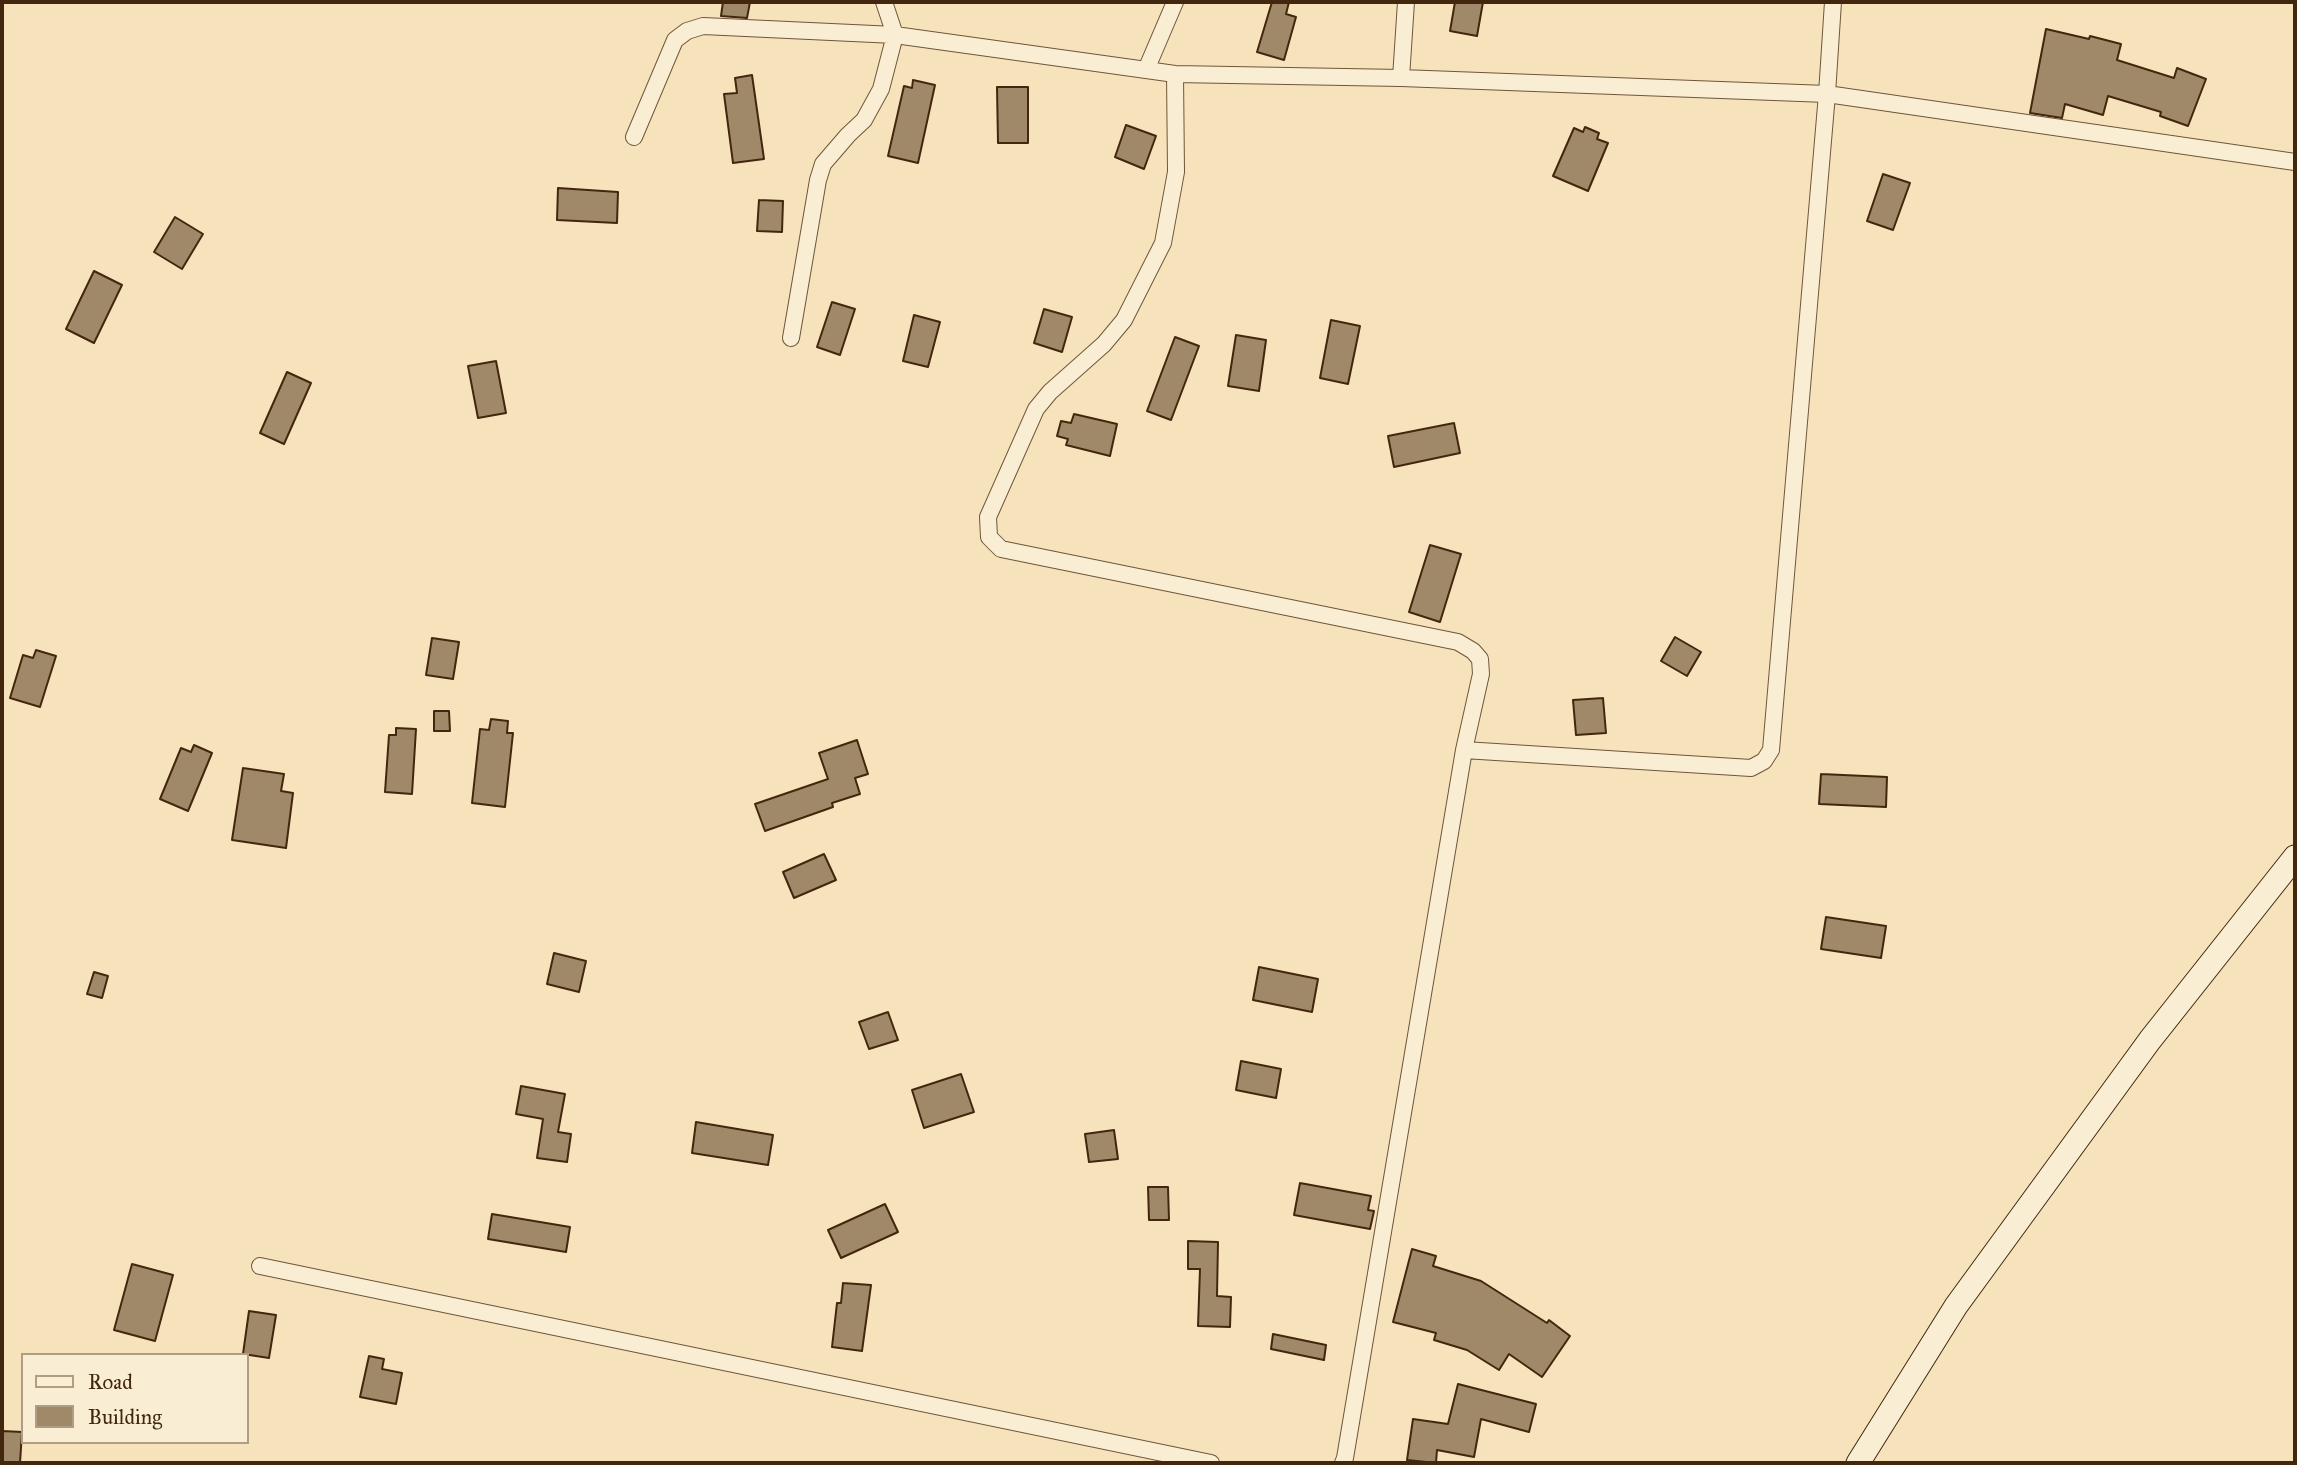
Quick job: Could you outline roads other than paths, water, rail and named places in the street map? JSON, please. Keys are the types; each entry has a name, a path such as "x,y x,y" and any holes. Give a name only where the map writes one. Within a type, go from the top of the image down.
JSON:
{"main road":[{"path":"1858,1463 1956,1306 2150,1040 2295,857"}],"street":[{"path":"791,338 823,164 864,120 881,89 895,35 884,2"},
{"path":"1146,70 1175,2"},
{"path":"1401,78 1406,2"},
{"path":"1464,750 1751,768 1764,761 1771,750 1833,2"},
{"path":"634,137 674,40 687,31 702,26 895,35 1175,74 1401,78 1827,94 2295,162"},
{"path":"1175,74 1176,172 1163,243 1124,320 1104,344 1050,392 1036,409 988,517 989,537 1001,549 1458,642 1480,659 1481,674 1464,750 1343,1463"},
{"path":"260,1266 1211,1463"}]}
